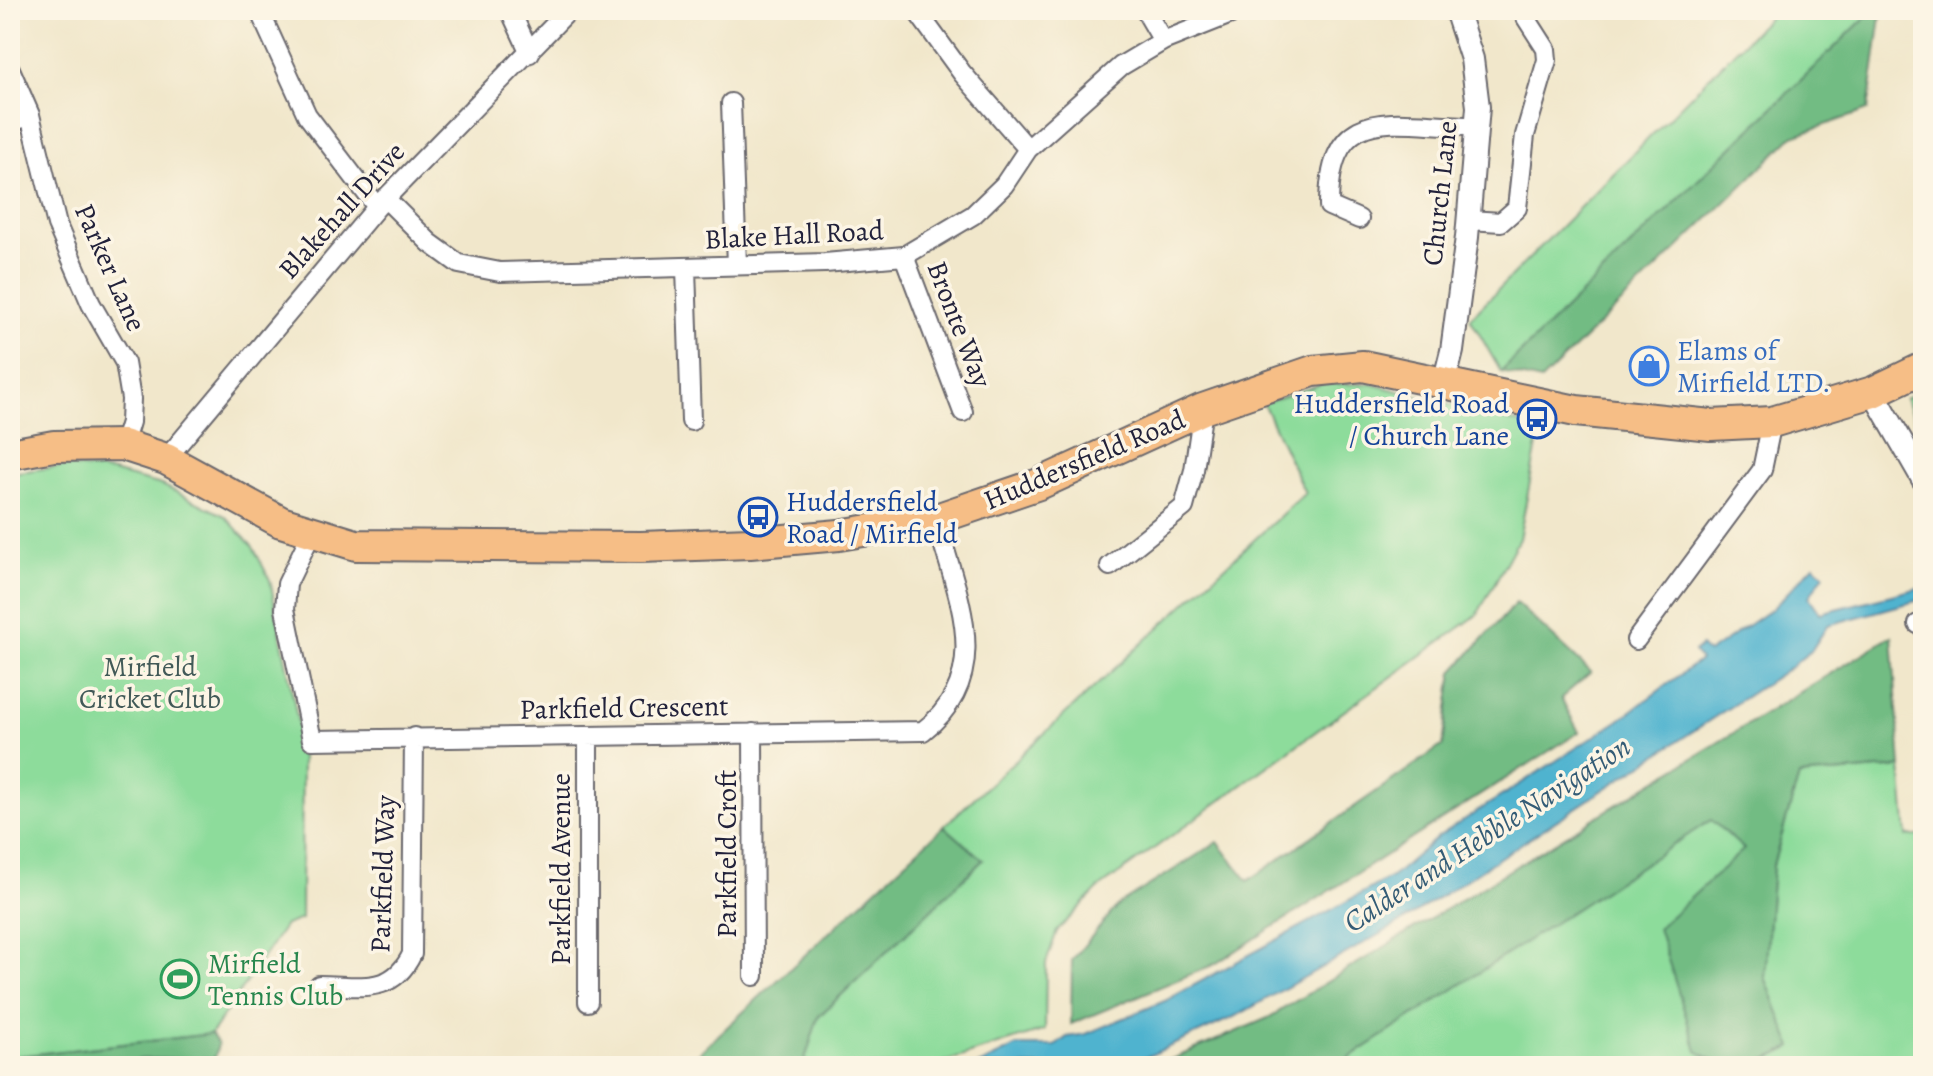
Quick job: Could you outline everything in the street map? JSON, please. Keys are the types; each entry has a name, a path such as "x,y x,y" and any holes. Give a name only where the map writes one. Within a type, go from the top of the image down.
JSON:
{"highway":[{"name":"Huddersfield Road","path":"10,454 54,446 123,445 166,459 281,522 356,545 641,547 839,535 936,519 1039,484 1203,409 1313,371 1363,366 1576,411 1711,425 1772,422 1873,392 1923,368"}],"street":[{"name":"Blake Hall Road","path":"259,10 307,115 381,202 459,264 500,272 686,268 904,256 973,215 1004,185 1028,149 1121,66 1163,41 1241,10"},
{"path":"510,10 530,53"},
{"name":"Blakehall Drive","path":"166,459 381,202 569,10"},
{"path":"916,10 962,73 1028,149"},
{"path":"1145,10 1163,41"},
{"name":"Church Lane","path":"1444,383 1452,351 1469,220 1478,107 1472,59 1456,10"},
{"path":"1469,220 1501,222 1514,214 1525,135 1547,60 1546,49 1521,10"},
{"name":"Parker Lane","path":"10,69 30,115 57,225 91,304 125,363 131,399 130,422 123,445"},
{"path":"731,103 737,265"},
{"path":"10,123 30,115"},
{"path":"1359,219 1329,206 1329,172 1346,137 1374,123 1476,126"},
{"name":"Bronte Way","path":"904,256 963,412"},
{"path":"686,268 691,421"},
{"path":"1873,392 1923,479"},
{"path":"1110,566 1184,507 1194,470 1203,409"},
{"path":"1636,640 1762,470 1772,422"},
{"name":"Parkfield Crescent","path":"312,532 287,584 285,609 312,740 923,731 945,714 962,680 968,639 936,519"},
{"name":"Parkfield Croft","path":"753,733 754,976"},
{"name":"Parkfield Avenue","path":"588,736 588,1002"},
{"name":"Parkfield Way","path":"319,985 385,985 403,972 412,954 414,737"}],"green space":[{"path":"1776,10 1873,10 1501,372 1470,318"},
{"path":"1873,10 1882,10 1868,110 1793,136 1541,381 1501,372"},
{"path":"1321,384 1372,384 1540,429 1519,539 1477,615 1098,889 1057,931 1046,963 1045,1030 932,1066 803,1066 818,1017 983,860 944,826 1305,493 1263,403"},
{"path":"1923,388 1923,436 1905,399"},
{"name":"Mirfield Cricket Club","path":"66,466 112,472 162,485 225,516 253,547 270,580 302,743 301,919 285,925 211,1034 10,1057 10,473"},
{"path":"1516,603 1591,672 1561,698 1579,732 1215,964 1071,1024 1072,960 1118,905 1218,842 1248,881 1443,745 1453,672"},
{"path":"1892,636 1901,767 1799,776 1773,865 1765,977 1792,1047 1745,1065 1723,1063 1697,1051 1658,928 1744,849 1711,820 1349,1058 1343,1066 1156,1066 1268,1018"},
{"path":"1901,767 1907,836 1923,836 1923,1066 1753,1066 1792,1047 1765,977 1773,865 1799,776"},
{"path":"1711,819 1744,849 1697,1051 1722,1066 1343,1066 1349,1058"},
{"path":"944,826 983,860 818,1017 803,1066 685,1066"},
{"path":"211,1034 218,1044 215,1058 143,1059 103,1066 10,1066 10,1057"}],"water":[{"name":"Calder and Hebble Navigation","path":"1814,565 1824,574 1809,597 1820,613 1923,587 1923,599 1828,625 1811,651 1782,673 1403,921 1240,1014 1127,1066 977,1066 1017,1046 1055,1046 1067,1037 1086,1034 1167,1000 1393,876 1439,836 1618,721 1700,660 1694,652 1701,646 1708,653 1773,608"}],"place":[{"name":"Elams of Mirfield LTD.","path":"1649,366"},
{"name":"Huddersfield Road / Church Lane","path":"1537,419"},
{"name":"Huddersfield Road / Mirfield","path":"758,517"},
{"name":"Mirfield Tennis Club","path":"180,979"}]}
